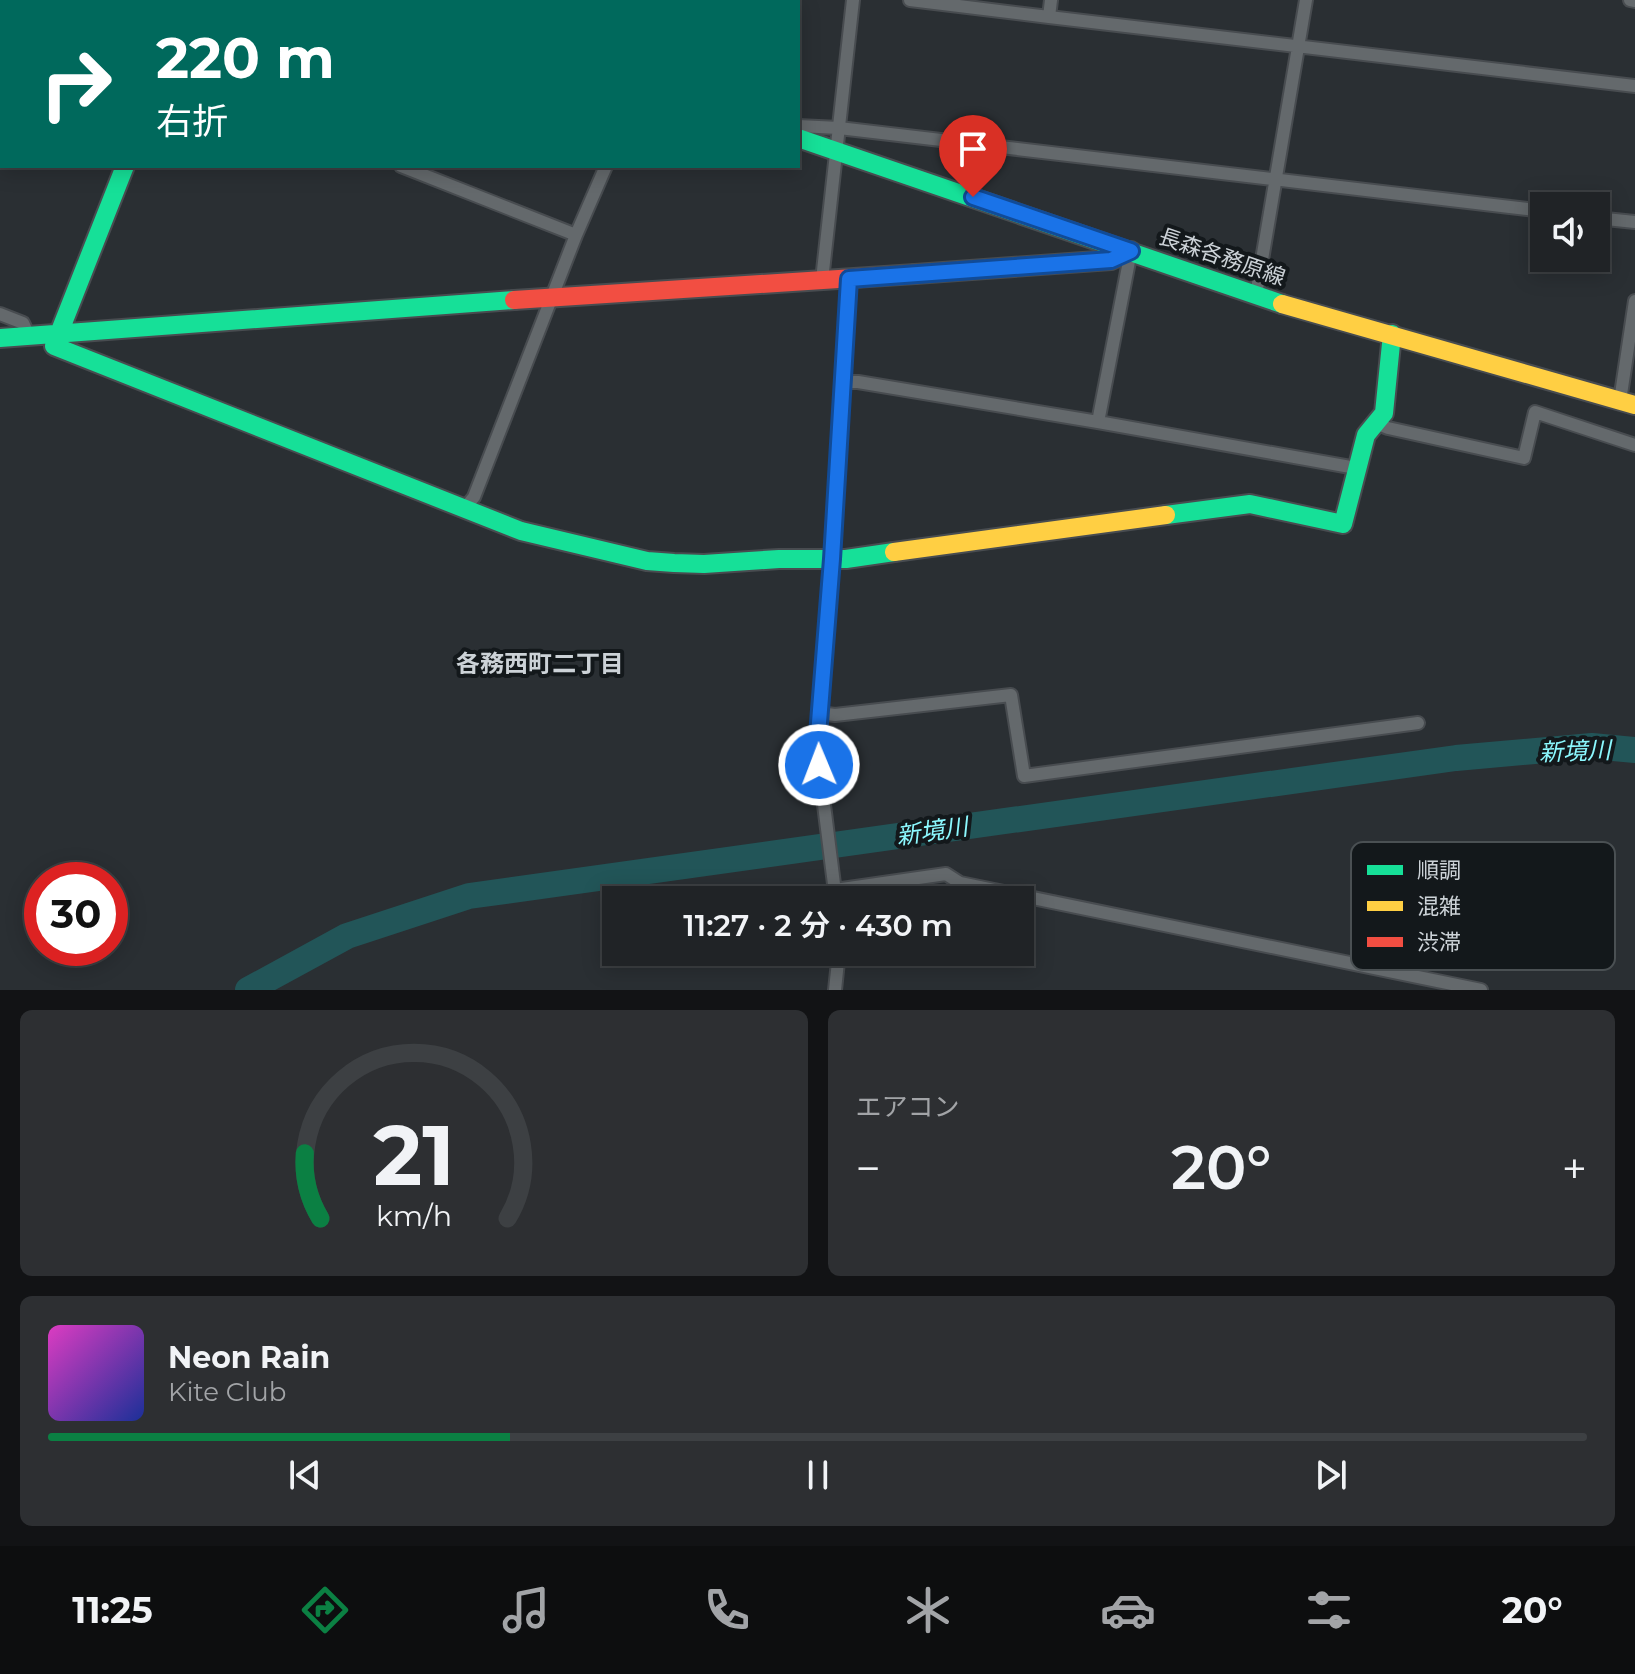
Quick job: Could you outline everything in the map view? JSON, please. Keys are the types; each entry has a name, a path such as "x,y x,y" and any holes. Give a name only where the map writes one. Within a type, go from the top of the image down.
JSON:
{"street":[{"path":"822,280 853,0"},
{"path":"910,0 1635,86"},
{"path":"1049,17 1051,0"},
{"path":"1256,295 1306,0"},
{"path":"800,126 839,128 1530,209"},
{"name":"長森各務原線","path":"800,139 1303,311 1628,403"},
{"path":"124,168 54,346 521,531 647,561 704,564 862,557 1250,504 1343,524 1366,435 1384,413 1392,334"},
{"path":"406,168 576,235"},
{"path":"464,509 474,497 605,168"},
{"path":"1610,219 1635,222"},
{"path":"0,338 1111,260 1131,251"},
{"path":"1098,422 1131,251"},
{"path":"835,886 818,735 849,279"},
{"path":"1628,403 1635,301"},
{"path":"0,314 23,323 29,336"},
{"path":"842,382 858,382 1098,422 1356,468"},
{"path":"1375,423 1524,458 1535,412 1635,445"},
{"path":"819,713 835,715 1011,695 1024,776 1418,723"},
{"path":"883,886 946,874 960,883 975,886"},
{"path":"1034,898 1351,963"},
{"path":"835,990 838,966"},
{"path":"1384,970 1481,990"}],"waterway":[{"name":"新境川","path":"248,990 347,936 469,896 1456,758 1592,746 1635,750"}],"traffic: fast":[{"path":"800,139 1282,304"},
{"path":"124,168 54,346 521,531 647,561 674,563 846,559 894,552"},
{"path":"0,338 514,300"},
{"path":"1166,515 1250,504 1343,524 1366,435 1384,413 1392,334"}],"traffic: slow":[{"path":"915,274 1111,260 1131,251"},
{"path":"1282,304 1635,405"},
{"path":"894,552 1166,515"}],"traffic: jam":[{"path":"514,300 915,274"}],"district":[{"name":"各務西町二丁目","path":"540,663"}],"route":[{"path":"819,765 818,735 849,279 1111,260 1131,251 973,197"}]}
